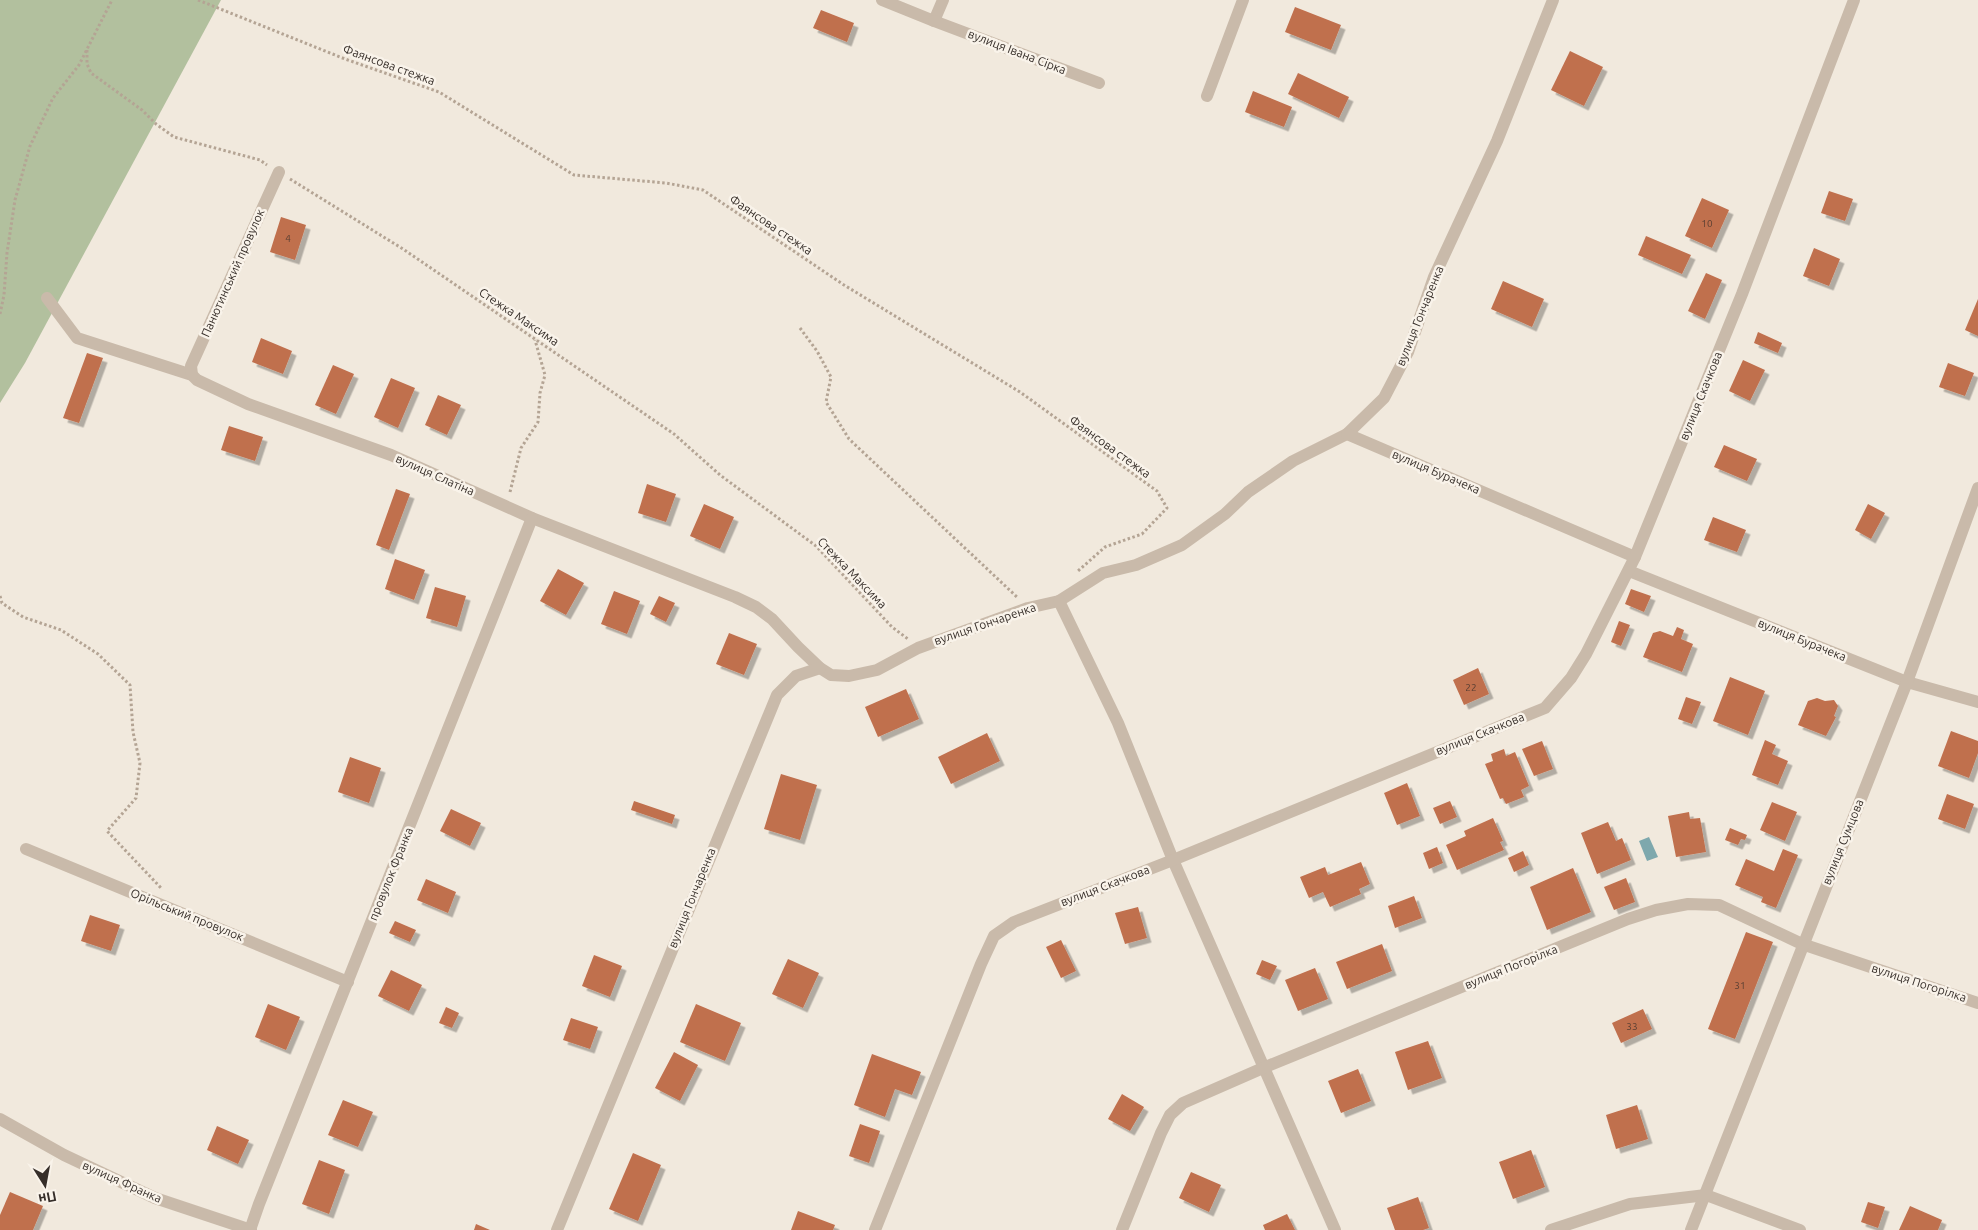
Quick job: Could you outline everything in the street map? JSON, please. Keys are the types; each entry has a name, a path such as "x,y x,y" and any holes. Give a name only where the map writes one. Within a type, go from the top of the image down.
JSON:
{"street":[{"name":"вулиця Івана Сірка","path":"882,0 1100,83"},
{"path":"934,21 943,0"},
{"path":"1206,96 1243,0"},
{"name":"вулиця Гончаренка","path":"557,1230 777,695 796,676 820,668 831,674 849,676 877,670 918,648 1028,608 1059,601 1103,573 1136,565 1182,545 1225,514 1248,492 1293,461 1347,434 1384,398 1408,352 1434,277 1497,141 1553,0"},
{"name":"вулиця Скачкова","path":"875,1230 981,964 994,936 1014,922 1173,860 1545,708 1571,678 1636,557 1738,303 1854,0"},
{"name":"Панютинський провулок","path":"192,375 192,366 279,172"},
{"name":"вулиця Слатіна","path":"47,298 77,338 192,375 197,380 248,404 391,455 512,510 735,597 756,607 772,619 820,668"},
{"name":"вулиця Бурачека","path":"1347,434 1636,557"},
{"name":"вулиця Сумцова","path":"1691,1230 1802,944 1907,682 1978,488"},
{"name":"провулок Франка","path":"250,1230 532,518"},
{"name":"вулиця Бурачека","path":"1629,571 1907,682 1978,702"},
{"path":"1059,601 1118,723 1173,860 1335,1230"},
{"name":"Орільський провулок","path":"26,849 348,982"},
{"name":"вулиця Погорілка","path":"1122,1230 1160,1133 1170,1115 1183,1103 1263,1068 1619,923 1656,910 1688,904 1719,904 1802,944 1978,1002"},
{"name":"вулиця Франка","path":"0,1119 64,1155 155,1198 250,1230"},
{"path":"1552,1230 1630,1204 1706,1195 1800,1230"}],"path":[{"path":"0,314 15,200 30,146 54,98 79,65 112,0"},
{"name":"Фаянсова стежка","path":"198,0 345,59 439,92 574,175 666,183 703,190 844,285 1020,392 1157,491 1166,508 1142,534 1105,547 1077,572 1072,593"},
{"name":"Стежка Максима","path":"87,50 87,64 91,73 142,110 156,124 174,137 260,160 403,249 674,434 720,475 816,546 892,627 918,648"},
{"path":"800,328 817,351 831,377 826,402 849,439 1028,608"},
{"path":"512,510 509,490 521,448 538,422 540,393 545,375 535,338"},
{"path":"0,596 2,604 23,617 61,630 98,654 130,685 133,732 140,763 136,798 107,830 166,893"}],"green space":[{"path":"0,0 221,0 25,363 0,403"}],"water":[{"path":"1649,837 1658,857 1647,861 1639,841"}],"building":[{"path":"1295,7 1341,25 1331,50 1285,32"},
{"path":"821,10 854,23 847,42 813,28"},
{"path":"1570,51 1603,67 1584,106 1551,90"},
{"path":"1298,73 1349,97 1339,118 1288,94"},
{"path":"1253,91 1292,107 1284,127 1245,112"},
{"path":"1829,191 1853,199 1845,221 1821,213"},
{"path":"1702,198 1729,210 1712,248 1685,236"},
{"path":"281,217 306,225 295,260 270,252"},
{"path":"1646,236 1691,255 1682,274 1638,255"},
{"path":"1814,248 1840,259 1829,286 1803,276"},
{"path":"1706,273 1722,280 1705,319 1688,311"},
{"path":"1503,281 1544,299 1532,327 1491,309"},
{"path":"1978,299 1978,336 1965,330"},
{"path":"1758,332 1782,343 1778,353 1754,343"},
{"path":"261,338 292,351 283,374 252,362"},
{"path":"87,353 103,358 79,423 63,418"},
{"path":"1743,360 1765,370 1750,401 1729,391"},
{"path":"1948,363 1974,373 1965,396 1939,387"},
{"path":"333,365 354,374 336,414 315,405"},
{"path":"391,378 415,388 398,428 374,417"},
{"path":"438,395 461,405 447,435 425,425"},
{"path":"229,426 263,437 255,461 221,450"},
{"path":"1724,445 1757,459 1747,481 1714,467"},
{"path":"647,484 676,494 666,522 638,513"},
{"path":"396,489 410,494 389,550 376,545"},
{"path":"704,504 734,517 720,549 690,536"},
{"path":"1868,504 1885,513 1871,539 1855,530"},
{"path":"1713,517 1746,530 1737,552 1704,540"},
{"path":"395,559 425,570 414,600 385,589"},
{"path":"558,569 584,583 566,615 540,601"},
{"path":"435,587 466,596 457,627 426,618"},
{"path":"1631,589 1651,596 1644,612 1625,604"},
{"path":"614,591 640,601 627,634 601,624"},
{"path":"659,596 675,603 666,622 650,614"},
{"path":"1619,621 1630,625 1621,646 1611,642"},
{"path":"1677,627 1684,630 1681,639 1693,644 1682,672 1643,657 1653,633 1660,631 1673,636"},
{"path":"729,633 757,644 744,675 716,664"},
{"path":"1478,668 1489,694 1464,705 1453,680"},
{"path":"1730,677 1765,691 1748,735 1713,721"},
{"path":"906,689 919,719 878,737 865,707"},
{"path":"1686,697 1701,702 1692,724 1678,719"},
{"path":"1817,698 1825,701 1834,700 1838,706 1834,716 1836,717 1826,736 1798,725 1808,701"},
{"path":"1951,731 1978,741 1978,753 1969,778 1938,766"},
{"path":"987,733 1000,761 951,784 938,757"},
{"path":"1765,740 1776,745 1772,754 1788,761 1778,785 1752,775"},
{"path":"1542,741 1553,769 1534,776 1522,749"},
{"path":"1504,749 1506,756 1515,752 1529,786 1521,790 1524,797 1506,804 1503,798 1500,799 1485,764 1493,761 1491,754"},
{"path":"350,757 381,768 369,803 338,792"},
{"path":"781,774 817,785 800,840 764,829"},
{"path":"1407,783 1420,816 1397,825 1384,793"},
{"path":"1947,794 1974,804 1965,829 1938,819"},
{"path":"634,801 675,815 672,824 631,810"},
{"path":"1450,801 1457,817 1440,824 1433,808"},
{"path":"1772,802 1797,812 1785,841 1760,830"},
{"path":"451,809 481,823 470,846 440,831"},
{"path":"1689,812 1690,819 1700,818 1706,852 1676,857 1668,816"},
{"path":"1493,818 1503,841 1500,842 1504,850 1457,870 1446,845 1466,836 1464,831"},
{"path":"1608,822 1616,841 1622,838 1631,860 1597,874 1581,833"},
{"path":"1730,828 1747,835 1745,840 1741,839 1738,845 1725,840"},
{"path":"1437,847 1443,863 1429,869 1423,853"},
{"path":"1783,849 1798,855 1776,908 1761,902 1763,897 1735,885 1746,859 1774,871"},
{"path":"1523,851 1529,865 1514,872 1508,858"},
{"path":"1361,862 1370,884 1359,889 1361,894 1330,907 1323,892 1309,898 1300,877 1325,867 1328,875"},
{"path":"1573,868 1591,912 1547,930 1530,887"},
{"path":"1626,878 1635,902 1614,910 1604,887"},
{"path":"426,879 456,892 448,913 417,900"},
{"path":"1414,896 1422,918 1395,928 1388,906"},
{"path":"1138,907 1147,938 1125,944 1115,913"},
{"path":"90,915 120,925 111,951 81,941"},
{"path":"395,921 416,930 410,942 389,933"},
{"path":"1746,932 1773,942 1735,1039 1708,1029"},
{"path":"1061,940 1076,971 1061,978 1046,947"},
{"path":"1382,944 1392,971 1347,989 1336,962"},
{"path":"594,955 622,966 610,997 582,986"},
{"path":"788,959 819,973 803,1008 772,994"},
{"path":"1262,960 1277,966 1270,980 1256,974"},
{"path":"1315,968 1328,999 1298,1011 1285,980"},
{"path":"391,970 422,985 409,1011 378,996"},
{"path":"268,1004 300,1017 286,1050 255,1037"},
{"path":"696,1004 741,1023 725,1061 680,1042"},
{"path":"446,1007 459,1013 452,1028 439,1023"},
{"path":"1643,1009 1652,1029 1621,1043 1612,1023"},
{"path":"571,1018 598,1027 590,1049 563,1040"},
{"path":"1428,1041 1442,1078 1408,1090 1395,1052"},
{"path":"674,1052 698,1065 680,1101 655,1088"},
{"path":"872,1054 921,1072 912,1095 895,1089 885,1117 854,1105"},
{"path":"1358,1069 1371,1101 1341,1113 1328,1081"},
{"path":"1122,1094 1144,1107 1130,1131 1108,1119"},
{"path":"343,1100 373,1112 358,1147 328,1135"},
{"path":"1637,1105 1648,1139 1616,1149 1606,1115"},
{"path":"860,1124 880,1131 869,1163 849,1156"},
{"path":"217,1126 249,1140 238,1164 207,1150"},
{"path":"1531,1150 1545,1187 1513,1199 1499,1162"},
{"path":"633,1153 661,1165 638,1221 609,1209"},
{"path":"319,1160 345,1170 329,1214 302,1204"},
{"path":"1191,1172 1221,1185 1209,1212 1179,1198"},
{"path":"10,1192 43,1206 33,1230 0,1230 0,1215"},
{"path":"1418,1197 1429,1228 1423,1230 1395,1230 1387,1208"},
{"path":"1868,1202 1885,1207 1878,1228 1861,1222"},
{"path":"1910,1206 1942,1220 1938,1230 1899,1230"},
{"path":"798,1211 835,1225 833,1230 791,1230"},
{"path":"1287,1214 1295,1230 1265,1230 1263,1225"},
{"path":"476,1224 490,1230 474,1230"}]}
